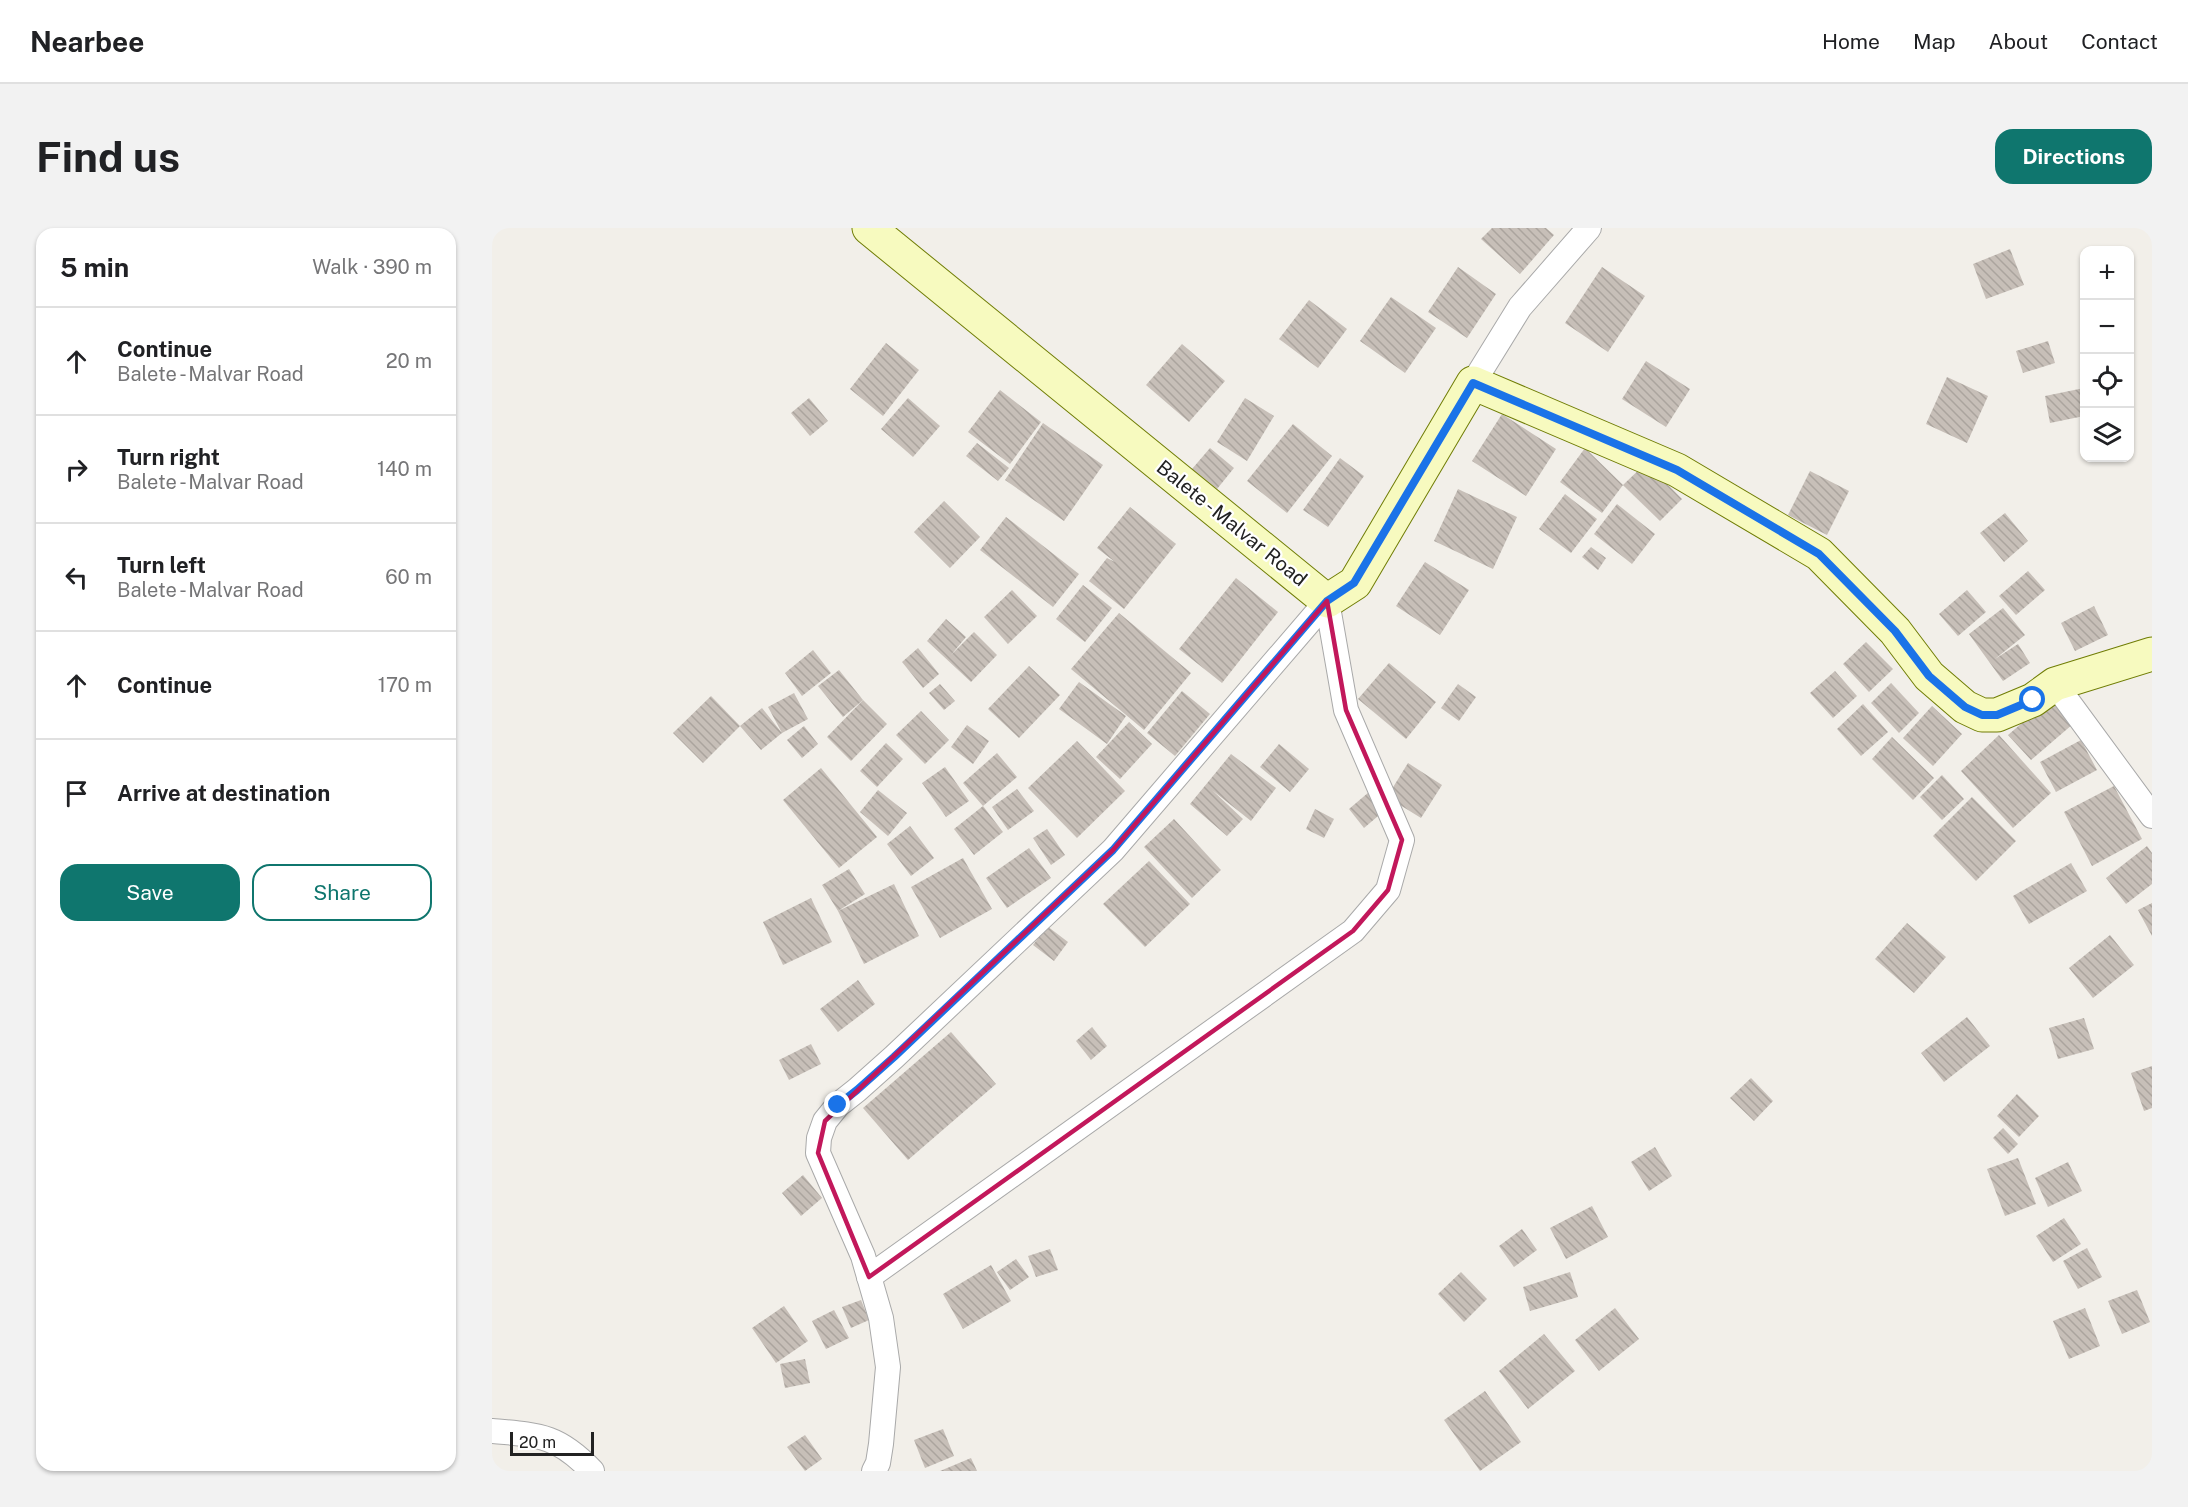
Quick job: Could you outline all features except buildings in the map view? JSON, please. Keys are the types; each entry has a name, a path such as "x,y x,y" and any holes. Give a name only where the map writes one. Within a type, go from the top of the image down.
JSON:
{"main road":[{"name":"Balete - Malvar Road","path":"868,228 1327,601 1354,583 1473,383"},
{"path":"1473,383 1677,470 1819,554 1895,631 1929,676 1965,707 1982,715 1997,715 2033,700 2055,684 2152,654"}],"street":[{"path":"1473,383 1520,307 1589,228"},
{"path":"874,1471 881,1444 888,1367 881,1318 863,1256 818,1153 819,1138 825,1121 838,1105 894,1057 1113,850 1327,601"},
{"path":"869,1277 1353,931 1388,890 1402,840 1346,710 1327,601"},
{"path":"2055,684 2152,816"},
{"path":"492,1431 524,1433 551,1439 574,1452 592,1471"}],"highlighted area":[{"path":"1327,601 1346,710 1402,840 1388,890 1353,931 869,1277 818,1153 825,1121 1113,850"}],"route":[{"path":"838,1105 894,1057 1113,850 1327,601 1354,583 1473,383 1677,470 1819,554 1895,631 1929,676 1965,707 1982,715 1997,715 2033,700"}]}
